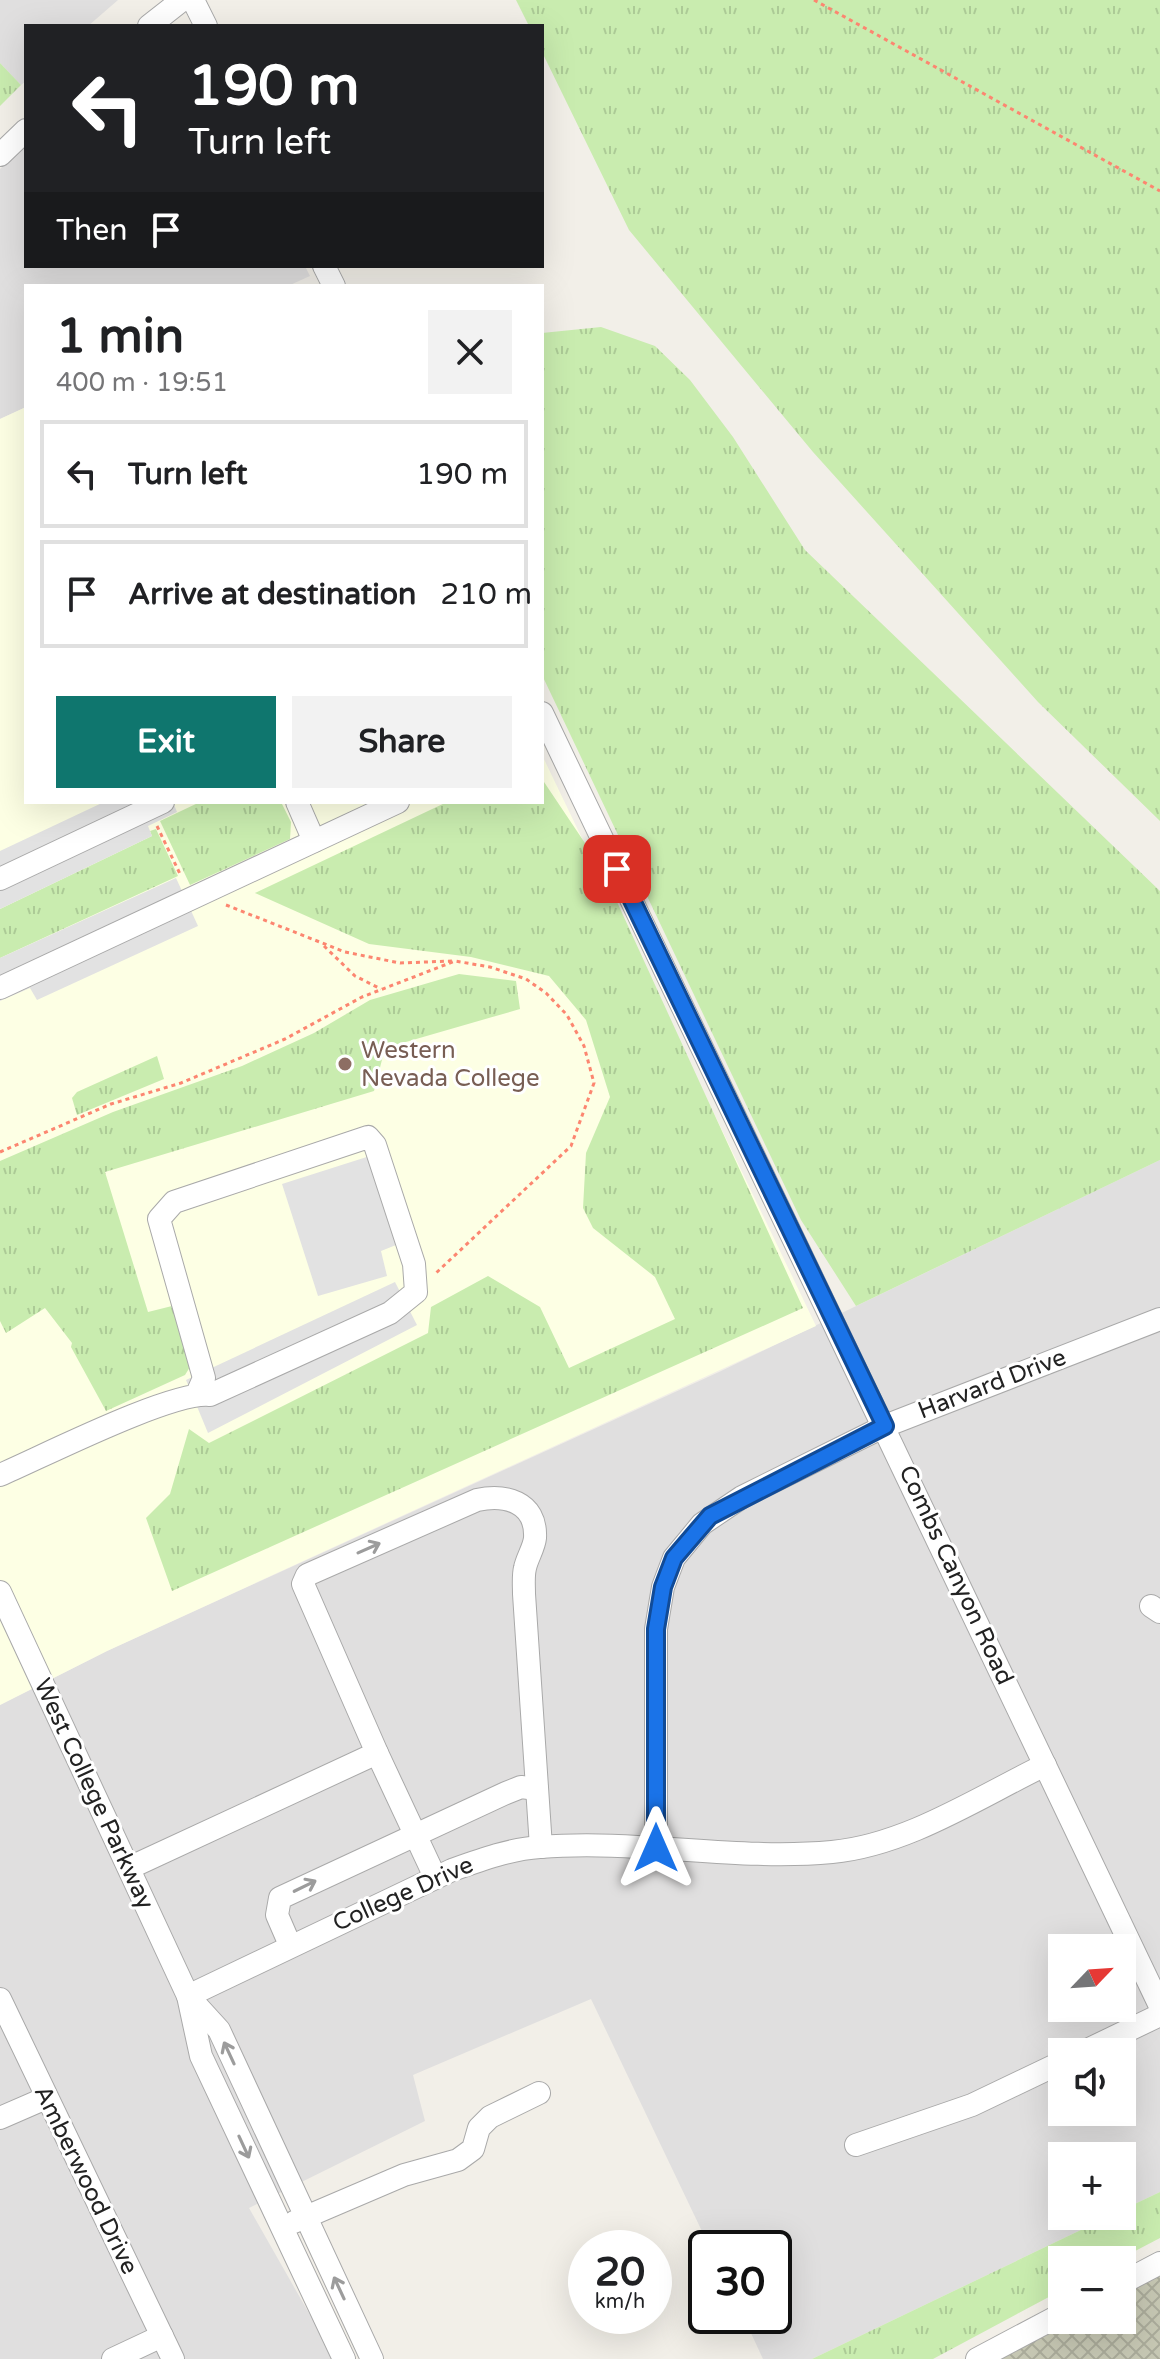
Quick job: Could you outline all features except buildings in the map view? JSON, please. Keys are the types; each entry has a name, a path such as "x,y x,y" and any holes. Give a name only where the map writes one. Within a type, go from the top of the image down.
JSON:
{"street":[{"path":"152,24 182,0"},
{"path":"193,0 205,24"},
{"path":"0,155 24,132"},
{"name":"Combs Canyon Road","path":"545,726 885,1426 1160,2006"},
{"path":"0,879 159,804"},
{"path":"298,804 314,841"},
{"path":"0,988 394,804"},
{"path":"0,1475 130,1418 197,1394 210,1395 390,1313 416,1292 414,1264 375,1145 368,1137 174,1202 159,1219 204,1378 197,1394"},
{"name":"Harvard Drive","path":"656,1848 656,1629 663,1587 674,1558 710,1516 885,1426 1160,1319"},
{"path":"435,1877 303,1584 307,1575 477,1500 509,1497 525,1508 535,1536 525,1569 524,1594 541,1847"},
{"name":"West College Parkway","path":"0,1592 188,1996 201,2056 344,2359"},
{"path":"129,1868 377,1753"},
{"name":"College Drive","path":"188,1996 435,1877 488,1857 541,1847 784,1853 865,1847 913,1828 1045,1765"},
{"path":"290,1945 277,1915 280,1898 506,1793 521,1787 537,1789"},
{"name":"West College Parkway","path":"188,1996 219,2030 372,2359"},
{"name":"Amberwood Drive","path":"0,1999 173,2359"},
{"path":"1112,2038 1160,2015"},
{"path":"856,2145 972,2105 1048,2069"},
{"path":"282,2228 404,2175 458,2160 473,2149 479,2128 490,2117 539,2093"},
{"path":"0,2118 46,2098"},
{"path":"1136,2276 1160,2263"},
{"path":"977,2359 1048,2321"},
{"path":"113,2359 162,2336"}],"path":[{"path":"814,0 1160,191"},
{"path":"157,826 181,876"},
{"path":"200,894 345,952 400,963 455,961 490,967 526,979 546,993 567,1015 584,1046 594,1083 571,1146 416,1292"},
{"path":"321,943 355,976 382,990"},
{"path":"0,1152 111,1104 181,1083 272,1045 382,990 455,961"}],"shaded area":[{"path":"0,0 118,0 90,24 24,24 24,83 21,85 0,63"},
{"path":"24,146 24,268 306,268 310,276 292,284 24,284 24,408 0,419 0,169"},
{"name":"Western Nevada College","path":"24,408 24,804 544,804 544,759 816,1326 107,1651 0,1705 0,419"},
{"path":"100,804 174,804 177,812 148,826 152,836 0,909 0,851"},
{"path":"176,878 198,926 37,1000 30,988 0,1001 0,958"},
{"path":"373,1155 401,1243 381,1251 387,1276 318,1296 282,1184"},
{"path":"1160,1160 1160,2192 1136,2203 1136,2142 1048,2142 1048,2230 1081,2230 812,2359 763,2359 751,2334 792,2334 792,2230 701,2230 591,1999 413,2075 425,2121 249,2208 335,2359 0,2359 0,1705 107,1651 719,1372"},
{"path":"395,1282 417,1325 208,1433 186,1380"},
{"path":"1160,2274 1160,2359 1001,2359 1048,2334 1136,2334 1136,2287"}],"green space":[{"path":"516,0 1160,0 1160,821 1038,702 813,452 629,230 544,56 544,24 528,24"},
{"path":"0,63 21,85 0,106"},
{"path":"601,327 655,346 690,380 733,437 805,550 1160,891 1160,1160 856,1306 801,1220 544,679 544,333"},
{"path":"544,782 601,867 803,1308 172,1591 146,1518 170,1494 189,1429 209,1443 428,1333 431,1307 488,1276 540,1307 569,1368 675,1319 655,1277 593,1228 583,1208 586,1153 610,1097 586,1020 549,976 471,957 369,944 255,893 443,804 544,804"},
{"path":"196,804 282,804 291,822 290,839 190,885 160,821"},
{"path":"156,829 178,876 0,958 0,909 152,836 150,831"},
{"path":"459,974 516,981 520,1009 385,1048 374,1091 105,1172 148,1312 172,1306 190,1367 185,1375 106,1411 71,1347 72,1343 45,1308 6,1333 0,1321 0,1161 113,1112 242,1066 314,1033 370,1000"},
{"path":"157,1056 164,1079 77,1115 72,1098 77,1092"},
{"path":"1160,2192 1160,2238 1136,2251 1136,2246 1048,2246 1048,2297 933,2359 812,2359 1081,2230 1136,2230 1136,2203"}],"place":[{"name":"Western Nevada College","path":"345,1064"}],"route":[{"path":"617,869 885,1426 710,1516 674,1558 663,1587 656,1629 656,1848"}]}
